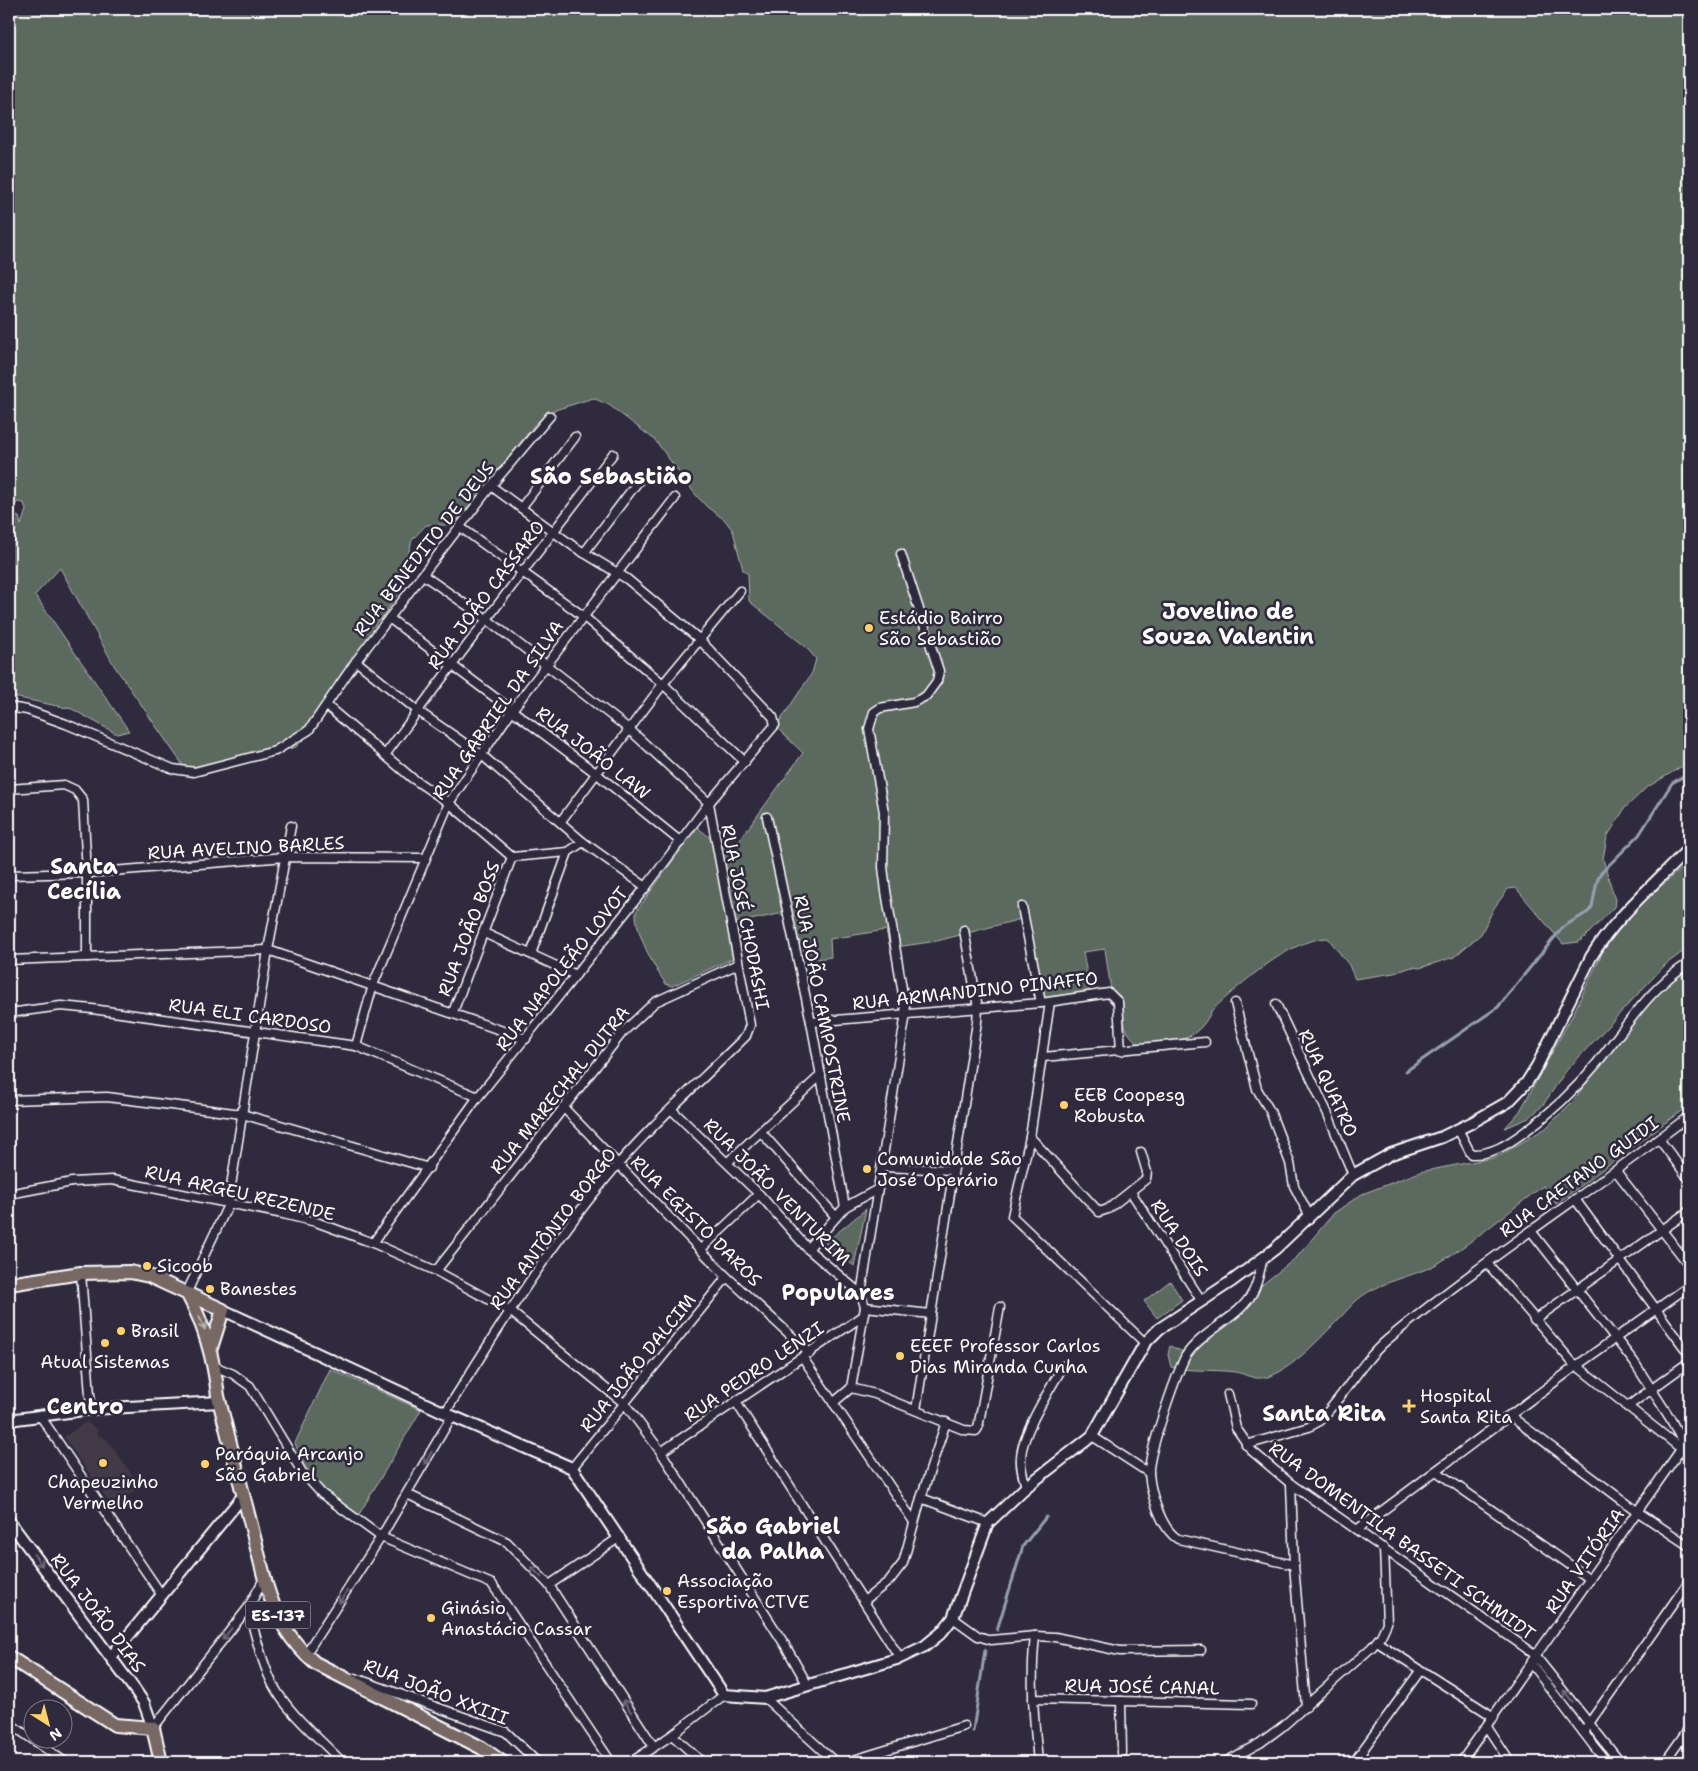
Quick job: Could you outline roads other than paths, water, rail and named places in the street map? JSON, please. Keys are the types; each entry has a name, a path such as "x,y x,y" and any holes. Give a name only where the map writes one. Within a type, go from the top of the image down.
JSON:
{"main road":[{"path":"9,1284 81,1273 130,1272 149,1276 223,1310"},
{"name":"ES-137","path":"187,1295 202,1323 211,1351 220,1402 264,1579 275,1610 287,1632 310,1659 482,1748 502,1762"},
{"name":"ES-137","path":"211,1351 223,1310"},
{"path":"9,1657 114,1725 153,1728 161,1762"}],"street":[{"name":"RUA BENEDITO DE DEUS","path":"9,708 27,710 66,724 174,770 194,772 275,750 309,730 356,661 490,486 550,416"},
{"path":"521,508 575,438"},
{"name":"RUA JOÃO CASSARO","path":"384,755 452,664 488,620 520,573 613,454"},
{"path":"584,553 640,479"},
{"path":"490,486 584,553 619,573 699,639"},
{"name":"RUA GABRIEL DA SILVA","path":"356,1046 373,985 449,803 483,756 512,710 676,498"},
{"path":"460,527 520,573 583,616 663,684 745,762"},
{"path":"832,1403 851,1388 865,1307 861,1294 906,1013 883,867 884,812 869,729 871,719 880,708 914,702 926,696 937,681 939,671 901,554"},
{"path":"422,575 488,620 630,730 708,803"},
{"path":"561,821 663,684 740,591"},
{"name":"RUA JOÃO LAW","path":"390,618 597,774 681,842"},
{"name":"RUA NAPOLEÃO LOVOT","path":"373,1243 478,1098 646,887 708,803 772,730 775,723 773,717 699,639"},
{"path":"356,661 418,711 483,756 561,821 583,842 646,887"},
{"path":"326,706 412,778 449,803 512,857 568,852 583,842"},
{"path":"9,789 64,786 75,790 83,800 87,872 87,957"},
{"name":"RUA JOSÉ CHODASHI","path":"708,803 750,1025 746,1036"},
{"name":"RUA JOÃO CAMPOSTRINE","path":"767,817 811,1022 845,1206"},
{"path":"187,1295 228,1204 268,950 290,826"},
{"path":"631,1762 672,1735 724,1695 765,1698 900,1658 925,1646 941,1634 953,1618 988,1523 1026,1487 1092,1436 1145,1343 1159,1329 1232,1281 1283,1242 1309,1215 1353,1175 1391,1154 1458,1129 1495,1111 1508,1102 1527,1082 1541,1058 1591,957 1605,937 1630,907 1689,848"},
{"path":"531,954 568,852"},
{"name":"RUA AVELINO BARLES","path":"9,875 87,872 286,857 425,858"},
{"name":"RUA JOÃO BOSS","path":"453,1012 512,857"},
{"path":"1022,907 1041,1003"},
{"path":"916,1410 978,1008 964,930"},
{"path":"484,933 576,975"},
{"path":"9,960 268,950 453,1012 526,1039"},
{"path":"1458,1129 1471,1154 1493,1151 1525,1132 1553,1110 1585,1077 1643,1003 1659,986 1689,962"},
{"name":"RUA MARECHAL DUTRA","path":"436,1271 622,1033 641,1012 655,1002 738,964"},
{"name":"RUA ARMANDINO PINAFFO","path":"811,1022 1041,1003 1104,994 1112,995 1118,1002 1121,1051"},
{"path":"1050,1002 1044,1057 1030,1137 1012,1216 1145,1343"},
{"path":"1235,1003 1257,1088 1270,1110 1290,1163 1294,1186 1309,1215"},
{"name":"RUA QUATRO","path":"1276,1004 1327,1112 1353,1175"},
{"name":"RUA ELI CARDOSO","path":"9,1013 61,1006 356,1046 478,1098"},
{"name":"RUA ANTÔNIO BORGO","path":"310,1659 407,1494 448,1414 510,1311 602,1183 618,1164 746,1036"},
{"path":"1044,1057 1204,1042"},
{"path":"728,1162 821,1075"},
{"path":"9,1100 107,1097 242,1114 429,1168"},
{"name":"RUA EGISTO DAROS","path":"563,1108 727,1277 810,1353"},
{"name":"RUA JOÃO VENTURIM","path":"672,1110 728,1162 808,1248 861,1294"},
{"name":"RUA CAETANO GUIDI","path":"1246,1445 1309,1427 1326,1413 1380,1346 1487,1263 1616,1171 1689,1116"},
{"path":"761,1132 836,1217"},
{"path":"1030,1137 1099,1212 1106,1211 1144,1181 1147,1175 1141,1152"},
{"path":"1659,1139 1689,1179"},
{"path":"882,1167 953,1170"},
{"path":"1616,1171 1689,1265"},
{"name":"RUA ARGEU REZENDE","path":"9,1194 72,1182 112,1180 316,1222 373,1243 436,1271 510,1311 625,1404 661,1452 785,1645 807,1684"},
{"path":"808,1248 845,1206 878,1189"},
{"name":"RUA DOIS","path":"1131,1192 1201,1300"},
{"path":"701,1249 759,1194"},
{"path":"1575,1199 1689,1354"},
{"path":"1534,1320 1689,1211"},
{"path":"1531,1232 1616,1338 1652,1388 1682,1438 1684,1445 1682,1451"},
{"path":"1262,1258 1254,1291 1237,1310 1193,1346 1185,1356 1153,1451 1149,1473 1161,1517 1170,1534 1178,1539 1294,1565"},
{"path":"1487,1263 1534,1320 1576,1366 1689,1455"},
{"path":"81,1273 91,1409"},
{"name":"RUA JOÃO DALCIM","path":"572,1468 727,1277"},
{"path":"1358,1529 1509,1415 1689,1286"},
{"path":"865,1307 931,1314"},
{"path":"851,1388 875,1394 973,1432 978,1428 1000,1307"},
{"path":"223,1310 448,1414 572,1468 724,1695"},
{"name":"RUA PEDRO LENZI","path":"661,1452 863,1316"},
{"path":"803,1358 914,1522"},
{"path":"1627,1407 1689,1362"},
{"path":"214,1366 233,1374 250,1386 311,1484 322,1494 382,1537 492,1584 611,1762"},
{"path":"1026,1487 1020,1467 1023,1446 1036,1415 1063,1366"},
{"name":"RUA DOMENTILA BASSETI SCHMIDT","path":"1228,1394 1236,1428 1246,1445 1291,1484 1358,1529 1537,1657 1620,1762"},
{"path":"9,1420 91,1409 220,1402"},
{"path":"736,1402 900,1658"},
{"path":"1509,1415 1638,1512 1689,1546"},
{"path":"41,1417 161,1594"},
{"path":"864,1601 889,1581 903,1563 920,1498 946,1422"},
{"path":"1092,1436 1149,1473"},
{"name":"RUA VITÓRIA","path":"1462,1762 1537,1657 1590,1578 1682,1451"},
{"path":"1436,1470 1590,1578"},
{"path":"1291,1484 1294,1565 1306,1707"},
{"path":"407,1494 501,1538 549,1585 654,1747"},
{"path":"111,1657 243,1496"},
{"path":"920,1498 988,1523"},
{"name":"RUA JOÃO DIAS","path":"9,1521 144,1703 153,1728"},
{"path":"549,1585 620,1537"},
{"path":"1225,1762 1260,1743 1306,1707 1377,1642 1386,1622 1384,1548"},
{"path":"153,1728 248,1608 264,1579"},
{"path":"1583,1732 1689,1581"},
{"path":"248,1608 263,1660 273,1685 289,1707 342,1762"},
{"path":"953,1618 978,1636 991,1640 1035,1636 1055,1638 1120,1651 1201,1650"},
{"path":"1035,1636 1033,1699 1038,1762"},
{"path":"1377,1642 1494,1717"},
{"name":"RUA JOÃO XXIII","path":"310,1659 506,1732 537,1762"},
{"path":"1532,1664 1606,1762"},
{"path":"1354,1762 1420,1671"},
{"path":"765,1698 835,1762"},
{"name":"RUA JOSÉ CANAL","path":"1033,1699 1250,1704"},
{"path":"1121,1701 1122,1753"},
{"path":"9,1723 65,1762"},
{"path":"847,1762 964,1726"},
{"path":"1487,1727 1510,1762"},
{"path":"1665,1762 1689,1728"},
{"path":"672,1735 702,1762"}],"waterway":[{"path":"1406,1071 1498,1007 1563,927 1588,912 1592,907 1600,874 1639,835 1672,783 1689,773"},
{"path":"997,1630 1023,1546 1046,1517"},
{"path":"973,1731 985,1650"}],"place":[{"name":"Estádio Bairro São Sebastião","path":"869,628"},
{"name":"EEB Coopesg Robusta","path":"1064,1105"},
{"name":"Comunidade São José Operário","path":"867,1169"},
{"name":"Sicoob","path":"147,1266"},
{"name":"Banestes","path":"210,1289"},
{"name":"Brasil","path":"121,1331"},
{"name":"Atual Sistemas","path":"105,1343"},
{"name":"EEEF Professor Carlos Dias Miranda Cunha","path":"900,1356"},
{"name":"Hospital Santa Rita","path":"1409,1406"},
{"name":"Chapeuzinho Vermelho","path":"103,1463"},
{"name":"Paróquia Arcanjo São Gabriel","path":"205,1464"},
{"name":"Associação Esportiva CTVE","path":"667,1591"},
{"name":"Ginásio Anastácio Cassar","path":"431,1618"}],"district":[{"name":"São Sebastião","path":"611,476"},
{"name":"Jovelino de Souza Valentin","path":"1228,624"},
{"name":"Santa Cecília","path":"84,878"},
{"name":"Populares","path":"838,1292"},
{"name":"Centro","path":"85,1406"},
{"name":"Santa Rita","path":"1324,1413"},
{"name":"São Gabriel da Palha","path":"773,1538"}]}
